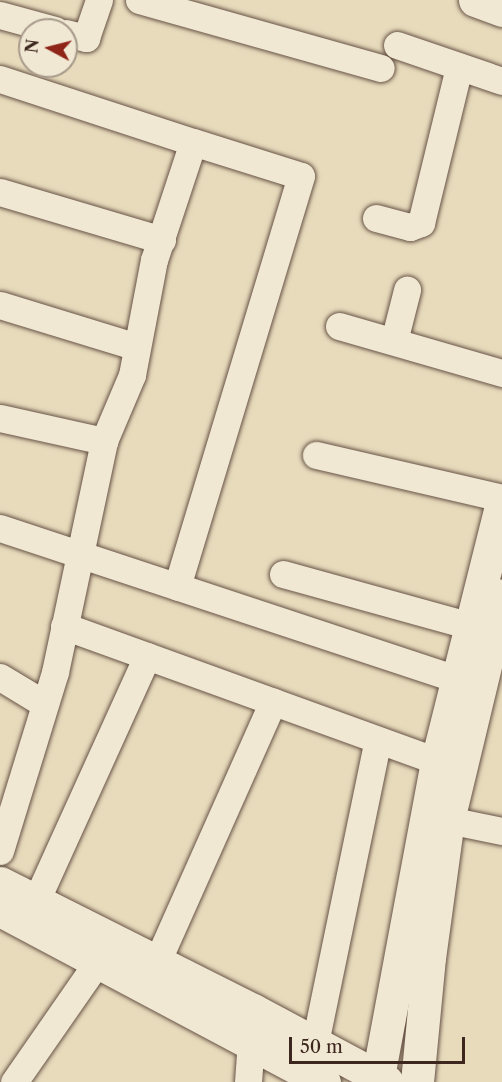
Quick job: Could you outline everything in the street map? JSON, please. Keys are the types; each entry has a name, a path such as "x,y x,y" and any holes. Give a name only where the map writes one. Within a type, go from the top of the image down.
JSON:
{"street":[{"path":"78,36 86,38 99,0"},
{"path":"139,0 381,68"},
{"path":"475,0 502,10"},
{"path":"0,15 18,20"},
{"path":"397,45 502,81"},
{"path":"376,218 411,227 421,223 459,67"},
{"path":"0,80 301,176 177,587"},
{"path":"0,851 43,703 55,672 104,441 132,375 154,260 193,142"},
{"path":"0,192 162,240"},
{"path":"394,341 407,290"},
{"path":"0,305 137,347"},
{"path":"339,326 502,373"},
{"path":"0,418 104,441"},
{"path":"0,910 98,962 252,1026 315,1043 381,1080 437,761 479,685 470,626 502,500 316,455"},
{"path":"0,528 479,685"},
{"path":"283,574 470,626"},
{"path":"417,1082 429,958 448,820 502,595"},
{"path":"64,626 437,761"},
{"path":"36,901 147,656"},
{"path":"0,677 43,703"},
{"path":"157,962 273,702"},
{"path":"315,1043 378,740"},
{"path":"448,820 502,831"},
{"path":"0,883 157,962 252,1026 324,1082"},
{"path":"14,1082 98,962"},
{"path":"248,1082 252,1026"}]}
